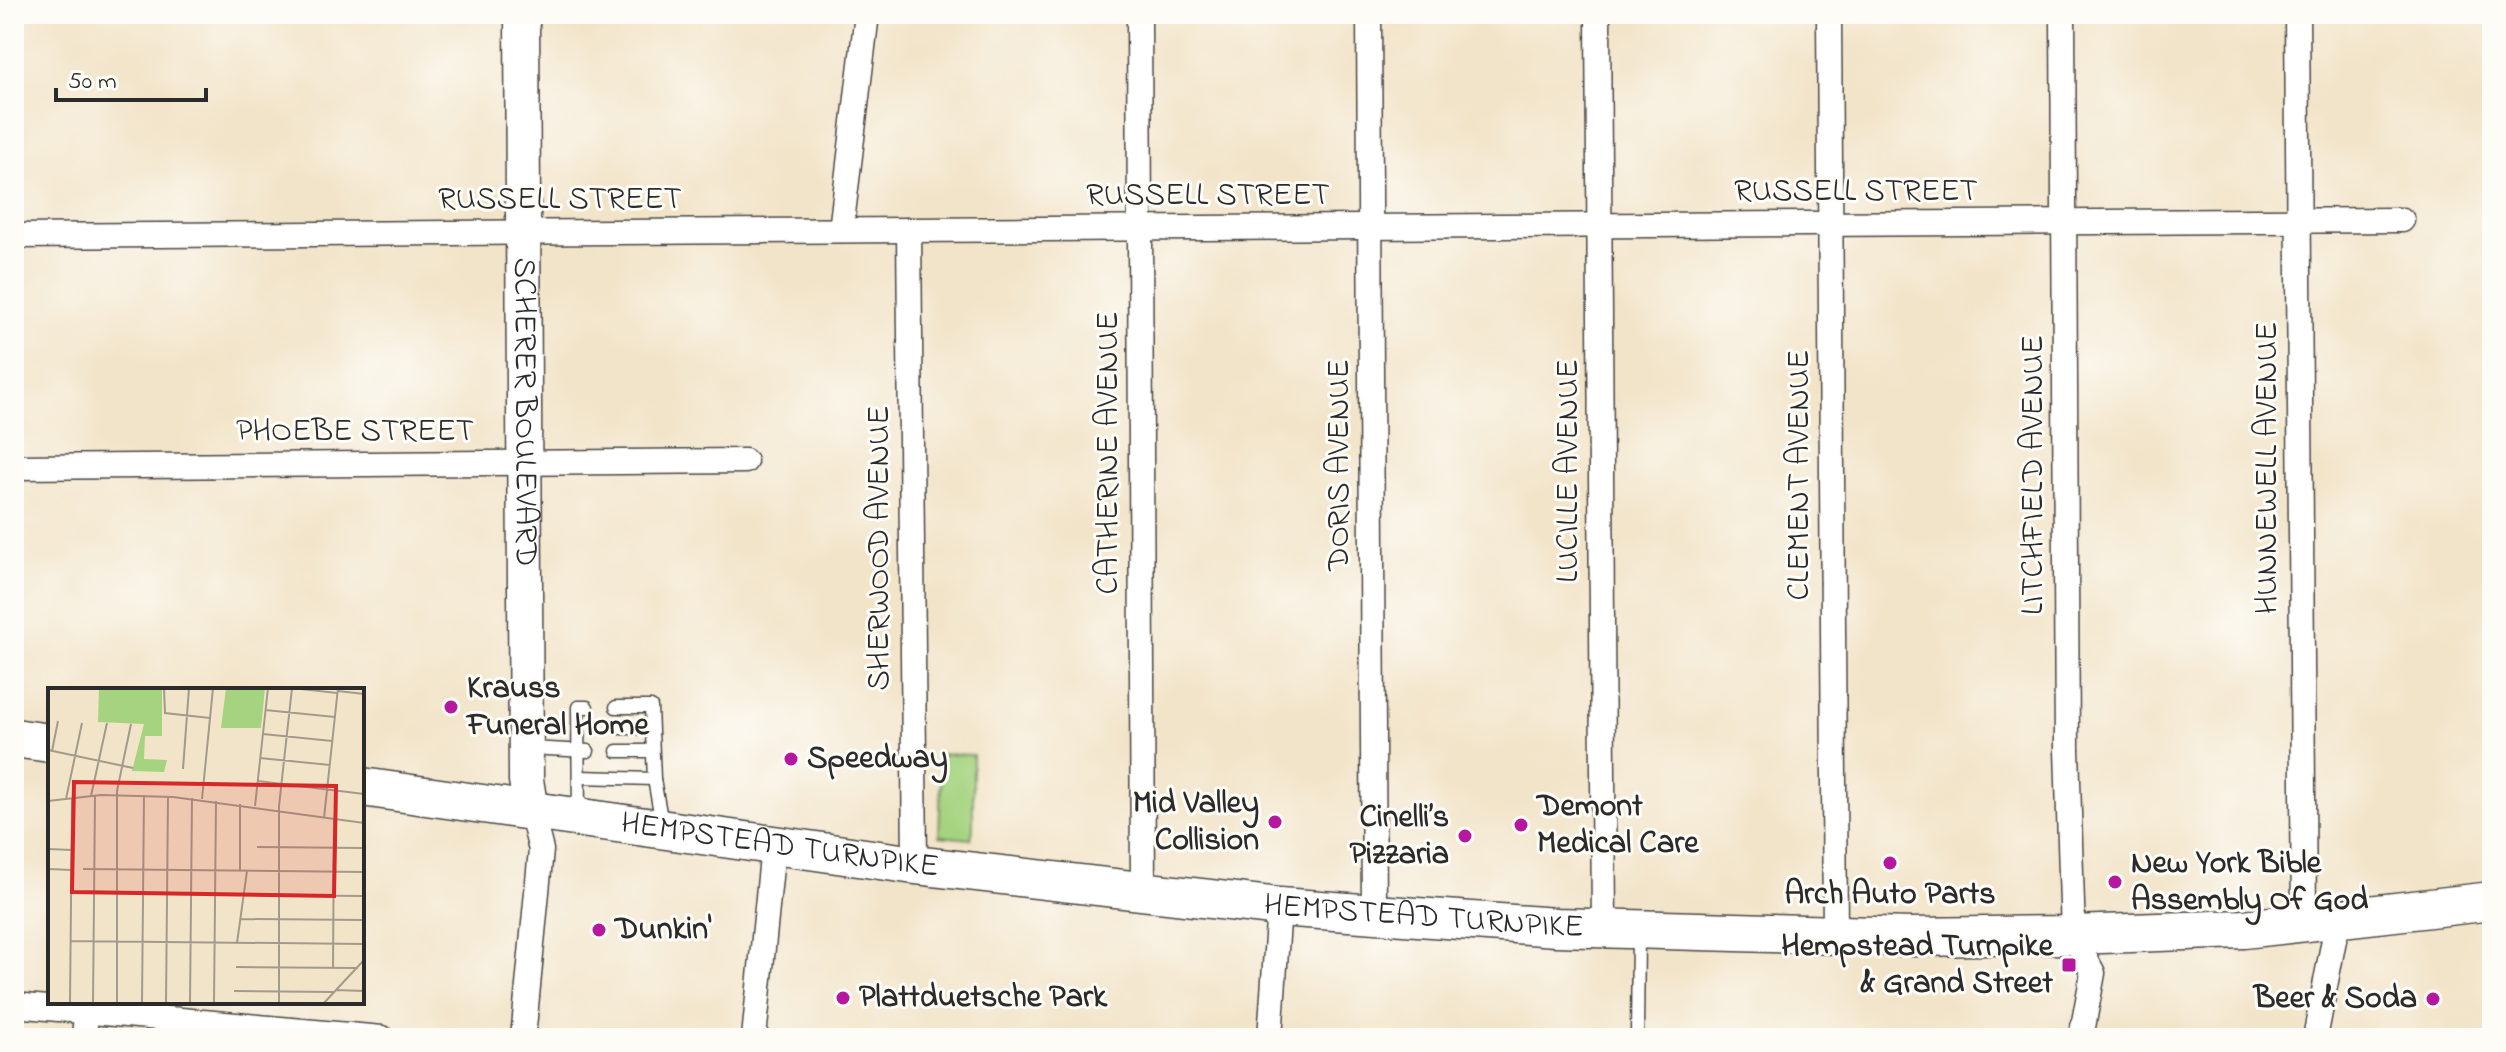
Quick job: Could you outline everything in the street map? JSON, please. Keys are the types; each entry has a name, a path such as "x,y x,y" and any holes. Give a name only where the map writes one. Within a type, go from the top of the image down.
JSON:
{"main road":[{"path":"14,738 48,743"},
{"name":"HEMPSTEAD TURNPIKE","path":"364,787 773,847 1143,892 1374,915 1621,929 1911,937 2073,935 2244,929 2492,901"}],"street":[{"name":"SCHERER BOULEVARD","path":"522,14 526,780 531,811"},
{"path":"841,230 867,14"},
{"name":"CATHERINE AVENUE","path":"1139,14 1143,892"},
{"name":"DORIS AVENUE","path":"1369,14 1374,915"},
{"name":"LUCILLE AVENUE","path":"1598,14 1600,225 1621,929"},
{"name":"CLEMENT AVENUE","path":"1829,14 1835,935"},
{"name":"LITCHFIELD AVENUE","path":"2063,14 2067,750 2073,935"},
{"name":"HUNNEWELL AVENUE","path":"2297,14 2298,221 2321,921 2315,1038"},
{"name":"RUSSELL STREET","path":"14,236 2402,220"},
{"name":"SHERWOOD AVENUE","path":"909,230 915,865"},
{"name":"PHOEBE STREET","path":"14,467 745,461"},
{"path":"523,1038 541,850 531,811"},
{"path":"754,1038 773,847"},
{"path":"1270,1038 1279,907"},
{"path":"2073,935 2093,973 2081,1038"},
{"path":"14,1005 87,1007 382,1038"},
{"path":"84,1038 87,1007"}],"lane":[{"path":"579,818 584,728 578,707 587,707"},
{"path":"616,707 651,707 654,779 663,830"},
{"path":"616,728 651,728"},
{"path":"526,748 584,751"},
{"path":"617,751 652,751"},
{"path":"580,777 654,779"},
{"path":"1621,929 1637,1038"}],"green space":[{"path":"942,754 973,755 971,839 939,836"}],"place":[{"name":"Krauss Funeral Home","path":"451,707"},
{"name":"Speedway","path":"791,759"},
{"name":"Mid Valley Collision","path":"1275,822"},
{"name":"Demont Medical Care","path":"1521,825"},
{"name":"Cinelli’s Pizzaria","path":"1465,836"},
{"name":"Arch Auto Parts","path":"1890,863"},
{"name":"New York Bible Assembly Of God","path":"2115,882"},
{"name":"Dunkin'","path":"599,930"},
{"name":"Hempstead Turnpike & Grand Street","path":"2069,965"},
{"name":"Plattduetsche Park","path":"843,998"},
{"name":"Beer & Soda","path":"2433,999"}]}
